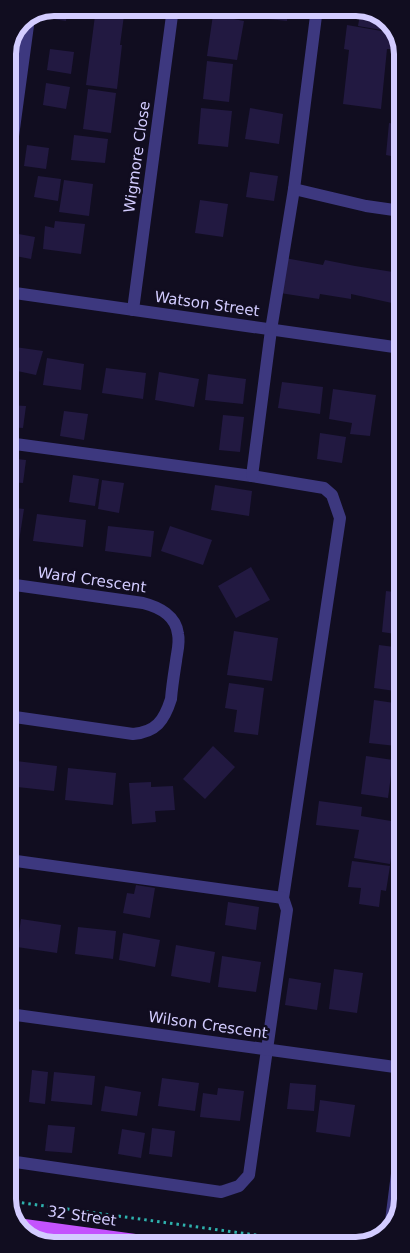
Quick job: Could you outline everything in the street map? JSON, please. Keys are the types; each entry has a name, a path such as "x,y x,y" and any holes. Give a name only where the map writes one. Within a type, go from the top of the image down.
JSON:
{"main road":[{"name":"32 Street","path":"27,1225 113,1237"}],"street":[{"name":"Wigmore Close","path":"133,310 172,16"},
{"path":"252,476 271,330 294,189 316,16"},
{"path":"16,114 28,26"},
{"path":"294,189 366,206 394,210"},
{"name":"Watson Street","path":"16,293 394,347"},
{"path":"16,444 252,476 324,488 332,495 340,518 283,898 287,910 249,1175 240,1186 221,1192 16,1162"},
{"name":"Ward Crescent","path":"16,585 154,606 171,618 176,625 178,634 171,699 168,708 156,727 149,731 133,734 16,717"},
{"path":"16,861 283,898"},
{"name":"Wilson Crescent","path":"16,1015 394,1067"}],"path":[{"path":"17,1202 270,1237"}],"building":[{"path":"67,16 66,21 45,18"},
{"path":"95,16 124,16 117,89 86,85"},
{"path":"213,16 244,21 237,60 207,56"},
{"path":"259,16 287,16 287,21 259,18"},
{"path":"360,16 370,19 385,31 358,26"},
{"path":"347,25 387,33 391,40 392,49 387,49 381,109 343,104 349,50 344,49"},
{"path":"50,49 74,52 71,74 47,70"},
{"path":"207,61 233,64 229,102 203,99"},
{"path":"46,83 70,87 66,109 43,105"},
{"path":"88,89 116,93 111,133 83,129"},
{"path":"201,108 232,111 228,147 198,144"},
{"path":"250,108 283,114 279,144 245,139"},
{"path":"389,123 394,124 394,157 386,155"},
{"path":"74,135 108,139 105,163 71,160"},
{"path":"27,145 49,148 46,169 24,166"},
{"path":"250,172 278,176 274,201 246,197"},
{"path":"38,176 61,179 58,201 34,197"},
{"path":"64,180 93,184 89,216 59,212"},
{"path":"200,200 228,204 223,237 195,233"},
{"path":"55,221 85,224 81,254 43,249 45,226 54,228"},
{"path":"16,234 35,237 31,259 16,256"},
{"path":"285,258 323,265 325,260 393,272 392,278 394,278 394,303 351,294 351,299 320,294 319,299 280,293"},
{"path":"16,347 43,351 36,375 16,371"},
{"path":"47,358 84,364 81,390 43,385"},
{"path":"106,368 146,373 143,399 102,393"},
{"path":"159,372 199,379 194,407 155,400"},
{"path":"208,374 246,379 243,404 205,400"},
{"path":"282,382 323,387 320,414 278,408"},
{"path":"333,389 376,395 370,436 350,434 352,423 329,419"},
{"path":"16,405 26,406 23,428 16,428"},
{"path":"64,411 88,414 84,440 60,436"},
{"path":"223,415 244,417 240,452 219,450"},
{"path":"320,433 346,437 342,463 317,459"},
{"path":"16,459 26,460 23,483 16,483"},
{"path":"73,475 99,479 95,506 69,502"},
{"path":"102,480 124,483 119,513 98,509"},
{"path":"215,485 252,491 249,516 211,510"},
{"path":"16,508 24,509 19,541 16,540"},
{"path":"37,514 86,520 83,547 33,541"},
{"path":"108,526 154,531 151,557 105,551"},
{"path":"170,526 212,540 203,565 161,551"},
{"path":"251,567 270,600 236,618 218,586"},
{"path":"386,591 394,592 394,634 382,632"},
{"path":"234,631 278,638 272,681 227,675"},
{"path":"379,645 394,647 394,691 374,688"},
{"path":"229,683 264,688 258,735 234,732 237,710 225,708"},
{"path":"374,700 394,703 394,746 369,743"},
{"path":"213,746 235,767 205,799 183,779"},
{"path":"366,756 393,760 388,798 361,794"},
{"path":"16,761 57,766 54,791 16,787"},
{"path":"68,768 116,773 113,805 65,800"},
{"path":"151,782 151,787 173,786 175,810 155,811 156,822 132,824 129,783"},
{"path":"319,801 362,807 361,816 394,822 394,840 390,864 354,858 359,830 316,825"},
{"path":"352,861 390,866 386,891 381,890 379,907 359,904 361,888 348,887"},
{"path":"136,885 155,888 150,918 123,913 127,893 134,894"},
{"path":"228,902 259,907 256,930 225,925"},
{"path":"21,919 61,925 57,953 17,947"},
{"path":"78,927 116,931 113,959 75,954"},
{"path":"123,933 160,940 155,967 119,960"},
{"path":"176,945 215,952 210,983 171,976"},
{"path":"222,956 261,962 256,992 218,987"},
{"path":"334,969 363,973 357,1013 329,1009"},
{"path":"289,978 321,983 317,1010 285,1005"},
{"path":"32,1070 48,1072 45,1104 29,1102"},
{"path":"54,1072 95,1076 92,1105 51,1101"},
{"path":"162,1078 199,1083 195,1111 158,1106"},
{"path":"290,1083 316,1085 314,1111 287,1109"},
{"path":"105,1086 141,1092 137,1116 101,1111"},
{"path":"218,1088 244,1091 240,1121 200,1117 203,1093 217,1095"},
{"path":"320,1100 355,1105 350,1137 316,1132"},
{"path":"48,1125 75,1127 72,1153 45,1151"},
{"path":"152,1128 175,1131 172,1157 149,1154"},
{"path":"122,1129 145,1133 141,1158 118,1154"}]}
